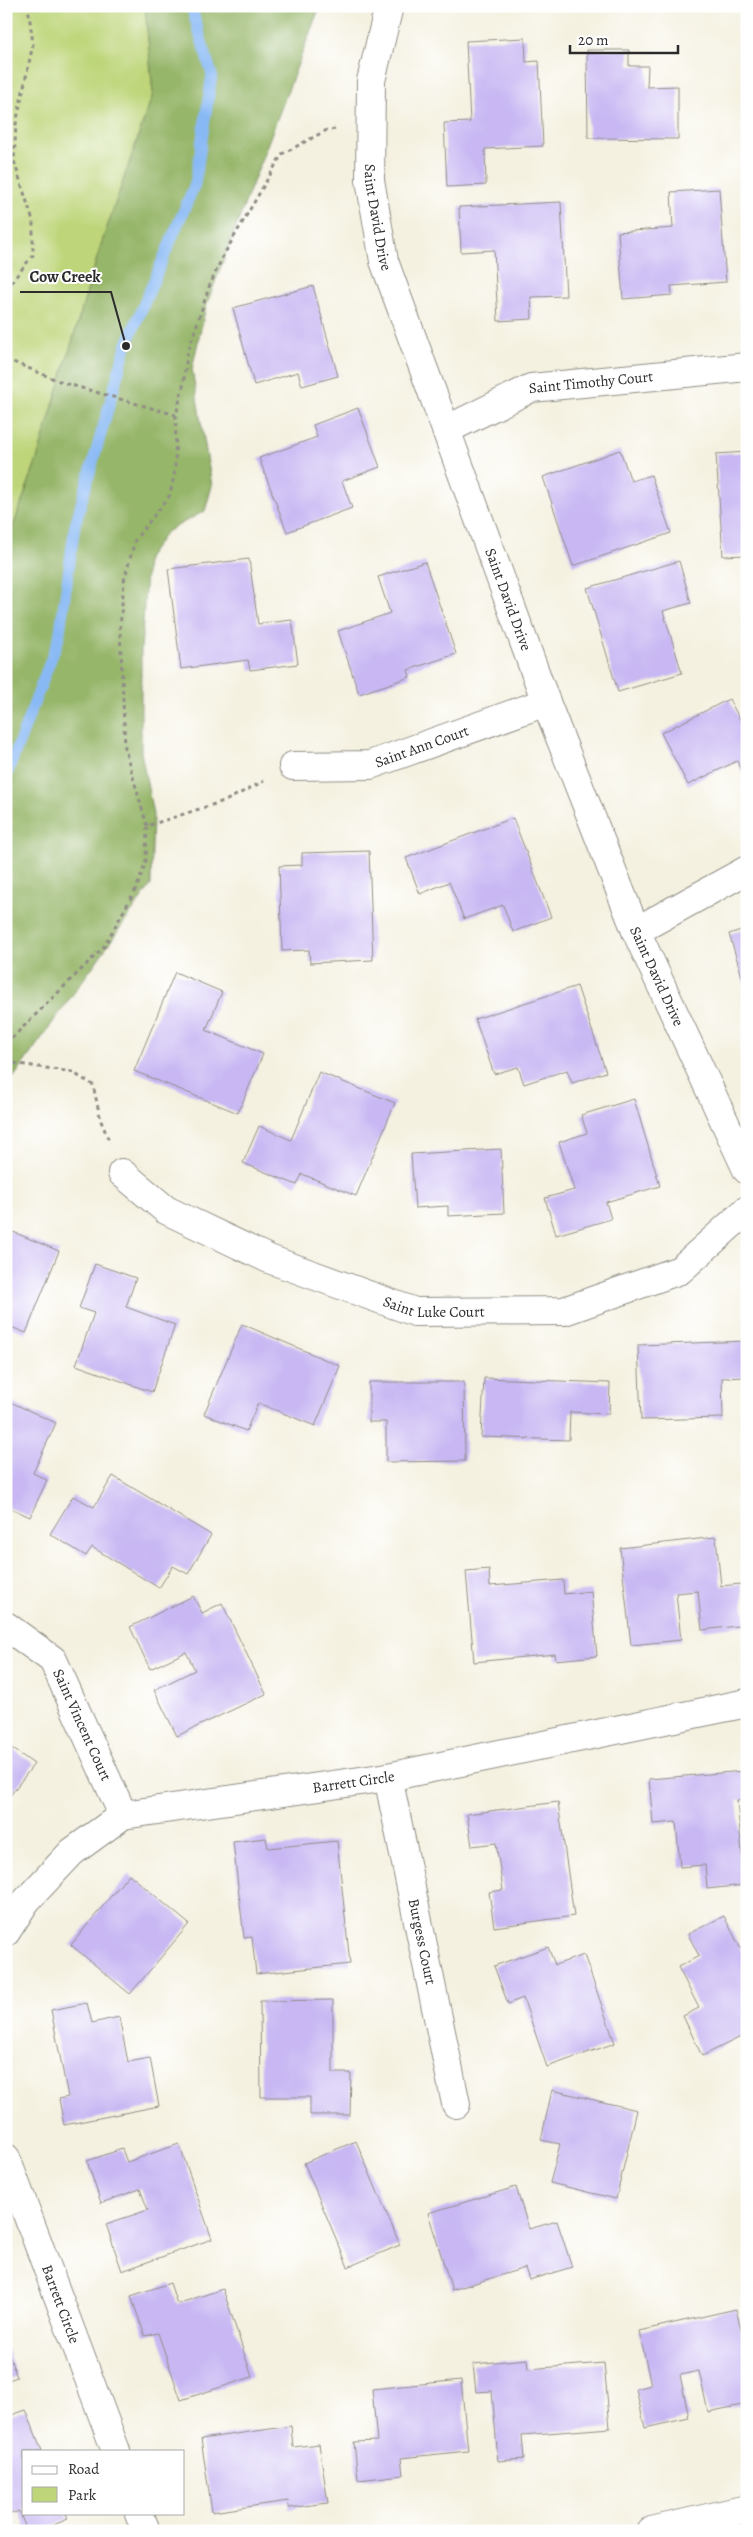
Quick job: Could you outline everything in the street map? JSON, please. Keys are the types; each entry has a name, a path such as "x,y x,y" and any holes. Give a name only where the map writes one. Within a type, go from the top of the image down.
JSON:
{"street":[{"name":"Saint David Drive","path":"389,6 371,81 370,180 384,261 546,702 636,931 747,1170"},
{"name":"Saint Timothy Court","path":"446,430 531,388 747,367"},
{"name":"Saint Ann Court","path":"294,766 370,765 546,702"},
{"path":"636,931 747,870"},
{"name":"Saint Luke Court","path":"122,1173 166,1210 269,1259 415,1312 564,1311 680,1270 747,1210"},
{"name":"Saint Vincent Court","path":"6,1626 53,1660 123,1815"},
{"name":"Barrett Circle","path":"6,1932 26,1900 72,1852 123,1815 388,1777 747,1703"},
{"name":"Burgess Court","path":"388,1777 456,2104"},
{"name":"Barrett Circle","path":"6,2158 116,2450"},
{"path":"651,2531 747,2509"},
{"path":"139,2514 146,2531"}],"path":[{"path":"6,289 33,255 34,221 14,161 16,124 33,44 28,6"},
{"path":"6,1044 102,948 137,887 146,861 148,826 125,749 121,618 124,581 135,540 170,495 175,471 176,415 183,387 187,355 209,287 223,256 282,154 327,130 371,125"},
{"path":"6,359 64,384 176,415"},
{"path":"6,438 9,466 6,482"},
{"path":"148,826 227,800 294,766"},
{"path":"6,1062 72,1072 92,1085 101,1122 122,1173"}],"green space":[{"path":"6,6 145,6 153,94 101,245 38,456 6,547"},
{"path":"145,6 320,6 206,306 192,369 212,486 205,511 166,532 147,559 141,651 141,752 153,814 151,885 6,1088 6,547 38,456 101,245 153,94"}],"building":[{"path":"525,38 526,62 539,61 543,146 485,149 486,185 447,187 444,123 470,122 466,41"},
{"path":"587,50 629,50 629,66 648,66 647,87 678,86 678,139 588,138"},
{"path":"719,189 726,282 671,286 672,295 623,299 618,232 673,228 671,192"},
{"path":"561,202 566,296 531,297 532,319 498,321 494,250 461,252 459,207"},
{"path":"313,286 338,376 302,386 298,372 254,385 233,308"},
{"path":"358,408 380,467 342,481 352,508 287,532 259,458 317,437 313,425"},
{"path":"620,450 631,481 651,475 671,533 573,566 543,477"},
{"path":"747,452 747,555 723,556 716,454"},
{"path":"249,559 258,624 292,620 298,664 250,670 248,660 181,669 168,569"},
{"path":"679,561 691,603 663,611 682,673 618,692 587,588"},
{"path":"425,562 456,654 408,670 410,677 359,694 338,631 390,613 378,577"},
{"path":"729,699 745,729 747,728 747,781 737,761 688,785 661,733"},
{"path":"513,818 551,917 513,932 503,905 464,919 449,882 420,894 406,858"},
{"path":"369,851 373,960 310,963 309,950 282,951 279,866 302,865 302,853"},
{"path":"747,928 747,988 746,989 729,934"},
{"path":"175,972 222,992 206,1030 263,1054 238,1113 134,1071"},
{"path":"577,986 606,1072 572,1083 567,1070 524,1084 518,1067 494,1074 475,1019"},
{"path":"319,1072 395,1103 356,1196 302,1174 297,1185 243,1163 259,1126 291,1140"},
{"path":"634,1099 660,1186 606,1202 611,1219 556,1235 545,1198 574,1190 559,1142 587,1133 581,1115"},
{"path":"501,1149 504,1213 448,1216 448,1206 415,1208 411,1154"},
{"path":"6,1229 59,1251 26,1333 6,1325"},
{"path":"95,1264 136,1278 126,1307 175,1325 152,1392 76,1365 94,1313 79,1308"},
{"path":"242,1324 340,1366 315,1426 258,1403 246,1431 204,1414"},
{"path":"747,1341 747,1377 722,1378 723,1418 641,1420 638,1345"},
{"path":"484,1378 610,1383 609,1414 570,1412 569,1440 481,1437"},
{"path":"369,1382 464,1382 465,1461 386,1462 386,1422 369,1422"},
{"path":"6,1400 56,1423 33,1473 47,1480 30,1517 6,1506"},
{"path":"113,1476 211,1535 188,1574 173,1566 159,1588 92,1547 86,1556 50,1534 73,1496 94,1507"},
{"path":"716,1537 721,1586 741,1584 746,1625 702,1630 698,1591 676,1593 681,1640 631,1645 620,1548"},
{"path":"489,1569 490,1586 563,1580 564,1594 591,1591 597,1656 556,1660 555,1654 474,1662 466,1571"},
{"path":"193,1596 202,1613 222,1603 266,1694 177,1736 154,1690 195,1670 186,1652 150,1669 130,1627"},
{"path":"6,1744 34,1764 6,1801"},
{"path":"744,1771 747,1799 737,1800 745,1885 707,1889 705,1865 680,1867 676,1822 653,1824 649,1779"},
{"path":"558,1802 574,1916 494,1927 489,1892 503,1890 496,1843 472,1846 467,1814"},
{"path":"266,1838 268,1848 337,1841 350,1964 256,1974 252,1937 244,1938 233,1842"},
{"path":"129,1874 189,1924 130,1994 71,1945"},
{"path":"724,1916 747,1961 747,2034 702,2056 683,2016 699,2008 678,1967 699,1956 688,1934"},
{"path":"548,1947 555,1965 584,1955 615,2043 547,2067 523,1998 508,2004 494,1966"},
{"path":"333,2000 333,2073 351,2073 350,2115 310,2115 310,2097 261,2097 260,2001"},
{"path":"87,2003 92,2023 119,2017 128,2062 150,2058 159,2106 64,2125 59,2099 68,2097 51,2010"},
{"path":"552,2090 637,2110 616,2199 550,2183 560,2144 541,2140"},
{"path":"356,2141 400,2245 348,2267 304,2163"},
{"path":"179,2144 212,2239 122,2271 106,2224 148,2210 140,2189 101,2203 87,2161 122,2149 127,2162"},
{"path":"516,2187 529,2229 557,2221 572,2267 529,2280 525,2268 452,2290 428,2213"},
{"path":"170,2283 177,2304 223,2289 252,2377 181,2400 158,2333 145,2336 131,2296"},
{"path":"736,2309 747,2354 747,2404 708,2412 699,2371 680,2375 689,2418 645,2428 636,2389 651,2385 639,2331"},
{"path":"6,2348 17,2377 6,2381"},
{"path":"527,2359 528,2369 604,2363 610,2428 522,2435 524,2459 498,2461 492,2391 476,2392 473,2364"},
{"path":"461,2380 468,2451 401,2458 403,2475 358,2480 354,2442 377,2441 372,2389"},
{"path":"26,2410 42,2450 22,2450 22,2514 66,2514 68,2519 39,2531 27,2531 19,2511 6,2516 6,2417"},
{"path":"291,2426 293,2447 319,2444 328,2503 289,2508 288,2501 212,2512 201,2439"}],"waterway":[{"path":"6,777 59,638 75,525 126,346 195,184 212,75 191,6"}],"place":[{"name":"Cow Creek","path":"126,346"}]}
